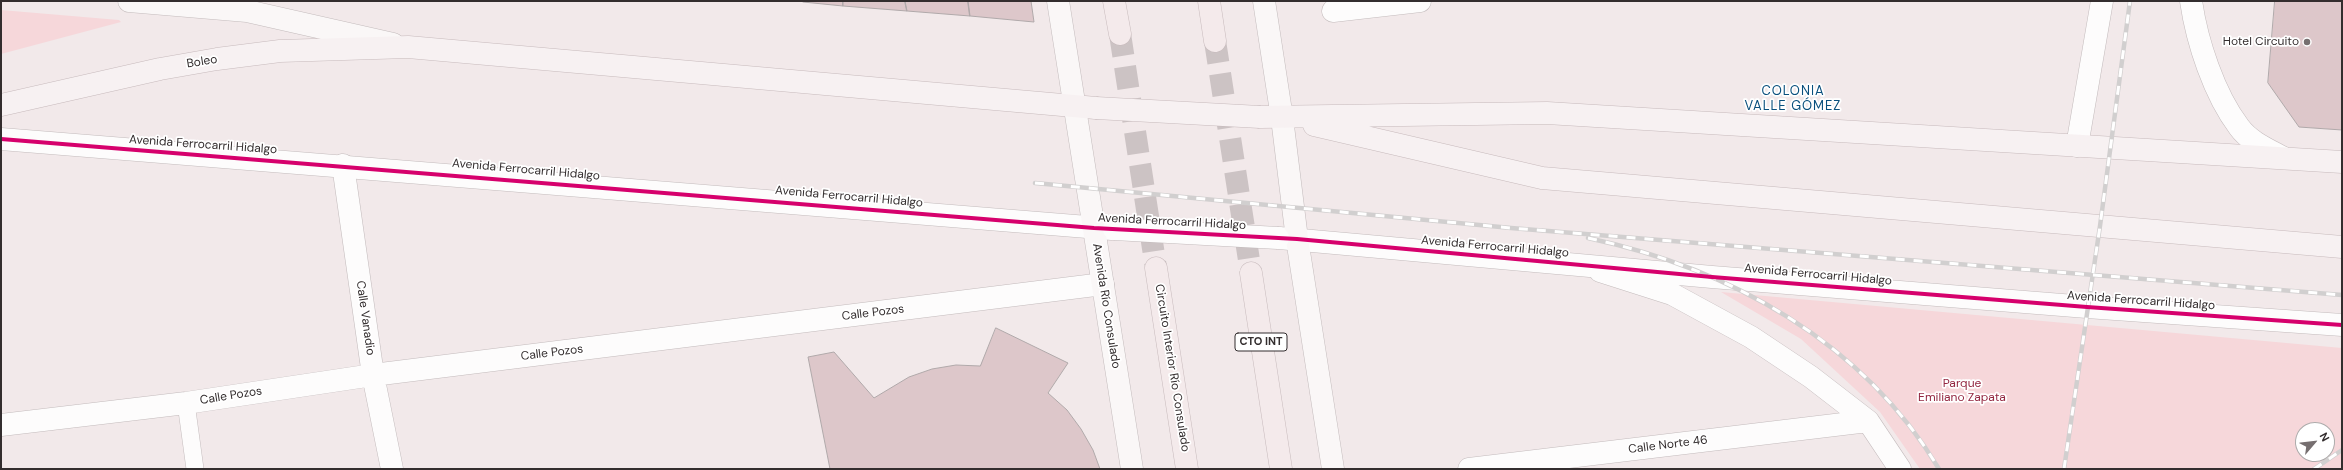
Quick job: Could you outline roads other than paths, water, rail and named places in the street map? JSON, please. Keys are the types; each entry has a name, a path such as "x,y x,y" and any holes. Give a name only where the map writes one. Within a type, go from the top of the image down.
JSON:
{"highway":[{"path":"1114,1 1120,34"},
{"path":"1208,1 1215,41"},
{"name":"Circuito Interior Río Consulado","path":"1156,268 1188,469"},
{"name":"CTO INT","path":"1251,273 1281,469"}],"main road":[{"path":"130,1 247,12 408,47 1074,107 1282,118 1546,113 2077,146 2282,157 2342,162"},
{"name":"Avenida Río Consulado","path":"1058,1 1074,107 1104,228 1103,284 1132,469"},
{"path":"1264,1 1282,118 1288,238 1333,469"},
{"name":"Boleo","path":"1,105 160,69 217,59 280,51 408,47"},
{"path":"1282,118 1542,178 2342,247"}],"street":[{"path":"1333,11 1420,1"},
{"path":"2077,146 2102,1"},
{"path":"2191,1 2195,29 2220,95 2239,128 2259,145 2282,157"},
{"name":"Avenida Ferrocarril Hidalgo","path":"1,139 343,165 1104,228 1288,238 1580,265 2080,307 2342,325"},
{"name":"Calle Vanadio","path":"343,165 373,375 392,469"},
{"path":"1580,265 1672,294 1745,333 1811,377 1868,421 1900,469"},
{"name":"Calle Pozos","path":"1,426 186,403 373,375 1103,284"},
{"name":"Calle Norte 46","path":"1469,469 1868,421"}],"lane":[{"path":"186,403 195,469"}],"tunnel":[{"path":"1120,34 1156,268"},
{"path":"1215,41 1251,273"}],"railway":[{"path":"2064,469 2100,226 2130,1"},
{"path":"1035,183 1511,228 2342,295"},
{"path":"1588,238 1640,251 1692,269 1741,291 1788,317 1832,348 1872,384 1908,424 1939,469"},
{"path":"2314,469 2342,450"}],"place":[{"name":"Hotel Circuito","path":"2307,42"}],"district":[{"name":"COLONIA VALLE GÓMEZ","path":"1793,100"}],"park label":[{"name":"Parque Emiliano Zapata","path":"1962,391"}]}
